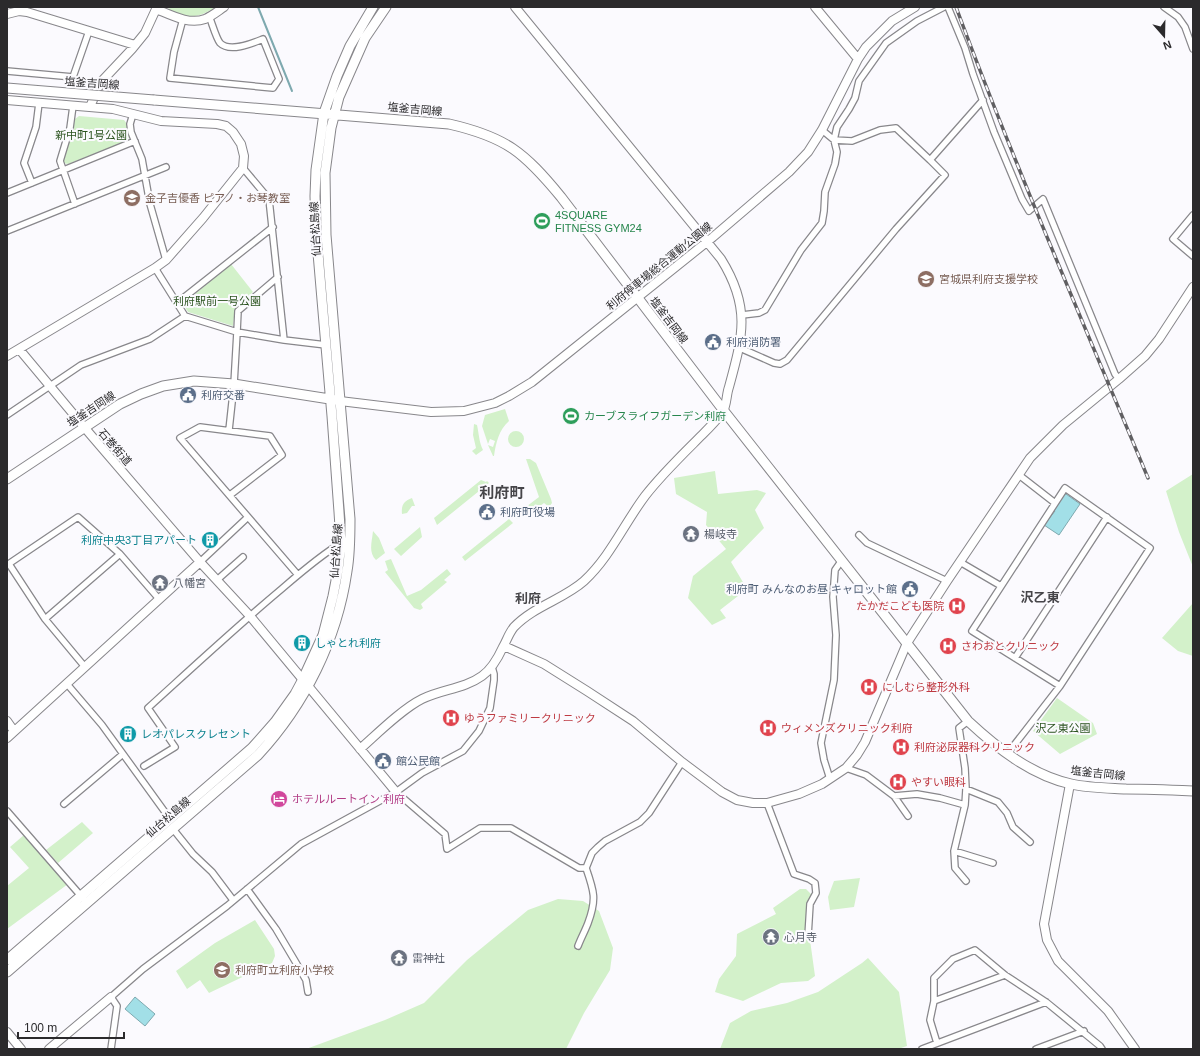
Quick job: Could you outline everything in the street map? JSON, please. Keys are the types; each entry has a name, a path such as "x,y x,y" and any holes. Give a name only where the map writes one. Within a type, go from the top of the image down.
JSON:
{"main road":[{"name":"仙台松島線","path":"7,972 258,755 281,729 305,684 324,653 337,621 348,570 350,520 335,400 326,345 314,196 324,113 337,76 350,46 373,7"},
{"name":"仙台松島線","path":"7,960 252,748 275,722 295,694 305,684 328,619 338,570 341,543 326,235 325,173 331,128 339,97 362,44 386,7"},
{"name":"塩釜吉岡線","path":"7,88 449,124 481,132 505,142 523,155 541,172 724,411 968,721 987,738 1024,764 1044,775 1070,784 1104,788 1193,791"},
{"name":"塩釜吉岡線","path":"7,479 120,404 163,386 194,381 234,384 335,400"}],"street":[{"path":"90,107 100,83 145,33 156,8 192,21 209,16 224,7"},
{"path":"360,749 406,709 422,699 438,692 466,685 482,676 492,667 514,627 522,620 583,582 594,571 645,496 672,465 724,411 727,393 740,348 742,315 738,292 721,259 515,7"},
{"path":"815,7 858,59"},
{"name":"利府停車場総合運動公園線","path":"335,400 431,412 464,411 495,403 532,382 638,298 789,172 808,152 822,130 858,59 866,47 892,21 915,7"},
{"path":"742,315 759,313 766,310 801,250 822,224 825,192 835,164 837,152 834,140 837,127 849,109 859,81 886,43 917,21 944,7"},
{"path":"948,7 965,48 994,132 1019,193 1029,212 1043,199 1115,374 1119,380"},
{"path":"1164,7 1178,17 1185,27 1193,49"},
{"path":"7,14 19,11 26,12 135,45"},
{"path":"183,19 174,52 170,78 273,88 279,79 263,39 238,47 225,46 220,43 209,16"},
{"path":"7,71 73,77 89,31"},
{"path":"7,100 90,107 133,114 146,119 217,124 226,126 233,132 241,144 244,156 243,168 203,218 166,260 7,356"},
{"path":"930,160 983,100"},
{"path":"32,183 24,163 36,127 39,103"},
{"path":"73,106 70,128 60,160 75,204"},
{"path":"133,114 130,124 142,159 150,204 166,260"},
{"path":"740,348 774,363 780,364 787,360 896,229 945,175 896,128 880,130 852,141 834,140 822,130"},
{"path":"7,193 135,142"},
{"path":"7,231 166,167"},
{"path":"243,168 269,199 284,340"},
{"path":"1193,215 1173,239 1193,256"},
{"path":"177,303 272,227"},
{"path":"155,268 184,316 237,332 326,345"},
{"path":"229,430 234,384 238,311 278,277"},
{"path":"504,646 544,664 587,690 633,721 682,762 722,792 737,800 753,803 767,803 799,794 830,780 846,768 857,755 865,742 907,643 1030,458 1063,425 1119,380 1145,356 1159,339 1193,287"},
{"path":"7,415 81,365 150,339 184,316"},
{"name":"石巻街道","path":"20,349 84,428 200,562 250,616 396,792"},
{"path":"230,495 282,455 270,436 200,427 180,438 298,575"},
{"path":"1019,475 1055,503"},
{"path":"1008,753 1060,686 1150,548 1065,488 972,631 1060,686"},
{"path":"85,667 45,619 8,565 78,517 120,554 159,599"},
{"path":"7,738 248,517"},
{"path":"1015,658 1107,518"},
{"path":"859,536 867,543 947,581"},
{"path":"144,766 175,747 148,708 250,616 298,575 341,543"},
{"path":"45,619 120,554"},
{"path":"217,580 243,557"},
{"path":"830,780 821,743 834,680 836,636 833,597 835,570 842,560"},
{"path":"960,562 1001,586"},
{"path":"49,1049 143,969 247,889 301,844 396,792 422,773 463,751 472,741 485,720 490,708 494,680 492,667"},
{"path":"67,684 102,725 170,819"},
{"path":"7,721 14,731"},
{"path":"966,881 955,868 954,851 965,805 966,789 965,768 959,728 968,721"},
{"path":"64,804 123,754"},
{"path":"578,946 588,922 594,900 593,886 586,868 592,853 605,841 640,822 648,814 682,762"},
{"path":"846,768 866,775 894,796 908,816"},
{"path":"1070,784 1044,924 1047,940 1058,961 1108,1011 1135,1049"},
{"path":"966,789 998,802 1007,813 1013,827 1030,842"},
{"path":"396,792 445,834 447,849 480,828 511,828 579,868 586,868"},
{"path":"894,796 917,794 940,798 965,805"},
{"path":"767,803 794,874 809,879 815,883 816,893 810,904 808,936"},
{"path":"7,811 81,896"},
{"path":"173,829 193,854 212,872 233,900"},
{"path":"954,851 993,863"},
{"path":"247,889 276,929 295,961 306,980 308,992"},
{"path":"937,1043 930,1020 934,1001 934,978 953,959 975,950 1005,976 1046,1002 1084,1031 1102,1049"},
{"path":"934,1001 1005,976"},
{"path":"111,997 117,1006 111,1049"},
{"path":"922,1049 1046,1002"},
{"path":"1036,1049 1084,1031"},
{"path":"7,1032 21,1049"}],"green space":[{"path":"168,7 216,7 203,14 189,16 174,12"},
{"name":"新中町1号公園","path":"79,116 124,120 129,130 128,139 127,141 68,164 63,163 75,119"},
{"name":"利府駅前一号公園","path":"231,264 253,292 235,309 233,326 188,312 183,304"},
{"path":"505,409 509,421 500,432 493,456 488,445 493,447 495,441 490,439 488,444 482,426 485,415"},
{"path":"474,424 477,425 483,450 476,455 472,451 476,448 473,435"},
{"path":"516,431 523,436 524,439 519,446 516,447 509,442 508,439 513,432"},
{"path":"526,459 530,459 536,463 552,503 549,507 544,503 532,512 529,509 517,519 514,516 539,497"},
{"path":"715,471 718,494 757,490 766,493 755,510 764,528 731,562 747,589 720,610 726,618 712,625 688,598 693,576 726,549 706,525 707,512 676,494 674,478"},
{"path":"1193,474 1193,567 1179,532 1166,491"},
{"path":"481,480 489,483 437,525 434,518"},
{"path":"412,498 415,506 412,506 407,513 402,514 404,504 407,500"},
{"path":"509,519 513,523 465,561 462,557"},
{"path":"420,527 422,537 401,556 394,549"},
{"path":"373,531 379,538 385,553 376,560 371,550"},
{"path":"391,559 407,596 421,590 447,569 451,574 444,580 447,582 421,604 423,608 420,610 414,608 385,572 388,570 385,561"},
{"path":"1193,603 1193,656 1178,651 1162,638"},
{"name":"沢乙東公園","path":"1057,698 1093,723 1097,734 1060,754 1033,731"},
{"path":"82,822 93,833 58,863 46,850"},
{"path":"24,835 68,884 7,929 7,886 29,868 10,847"},
{"path":"860,878 854,907 830,910 828,897 834,881"},
{"path":"800,889 806,889 811,894 805,939 810,940 815,976 808,981 781,983 743,1001 715,992 719,979 736,956 737,934 776,914 773,908"},
{"path":"558,899 583,901 599,911 613,948 610,970 584,1013 566,1049 306,1049 385,1020 424,1003 467,960 528,910"},
{"path":"255,920 274,949 275,956 272,963 209,993 200,980 187,989 176,971 215,943"},
{"path":"868,958 899,992 907,1046 898,1049 720,1049 730,1023 751,1011 787,1003 818,992"}],"water":[{"path":"1062,494 1066,494 1080,504 1059,535 1044,525 1055,511 1053,509"},
{"path":"135,997 155,1014 145,1026 125,1009"}],"waterway":[{"path":"258,7 292,91"}],"railway":[{"path":"956,7 1026,185 1148,478"}],"place":[{"name":"金子吉優香 ピアノ・お琴教室","path":"132,198"},
{"name":"4SQUARE FITNESS GYM24","path":"542,221"},
{"name":"宮城県利府支援学校","path":"926,279"},
{"name":"利府消防署","path":"713,342"},
{"name":"利府交番","path":"188,395"},
{"name":"カーブスライフガーデン利府","path":"571,416"},
{"name":"利府町役場","path":"487,512"},
{"name":"楊岐寺","path":"691,534"},
{"name":"利府中央3丁目アパート","path":"210,540"},
{"name":"八幡宮","path":"160,583"},
{"name":"利府町 みんなのお昼 キャロット館","path":"910,589"},
{"name":"たかだこども医院","path":"957,606"},
{"name":"しゃとれ利府","path":"302,643"},
{"name":"さわおとクリニック","path":"948,646"},
{"name":"にしむら整形外科","path":"869,687"},
{"name":"ゆうファミリークリニック","path":"451,718"},
{"name":"ウィメンズクリニック利府","path":"768,728"},
{"name":"レオパレスクレセント","path":"128,734"},
{"name":"利府泌尿器科クリニック","path":"901,747"},
{"name":"館公民館","path":"383,761"},
{"name":"やすい眼科","path":"898,782"},
{"name":"ホテルルートイン 利府","path":"279,799"},
{"name":"心月寺","path":"771,937"},
{"name":"雷神社","path":"399,958"},
{"name":"利府町立利府小学校","path":"222,970"}],"district":[{"name":"利府町","path":"502,492"},
{"name":"沢乙東","path":"1040,597"},
{"name":"利府","path":"528,598"}]}
